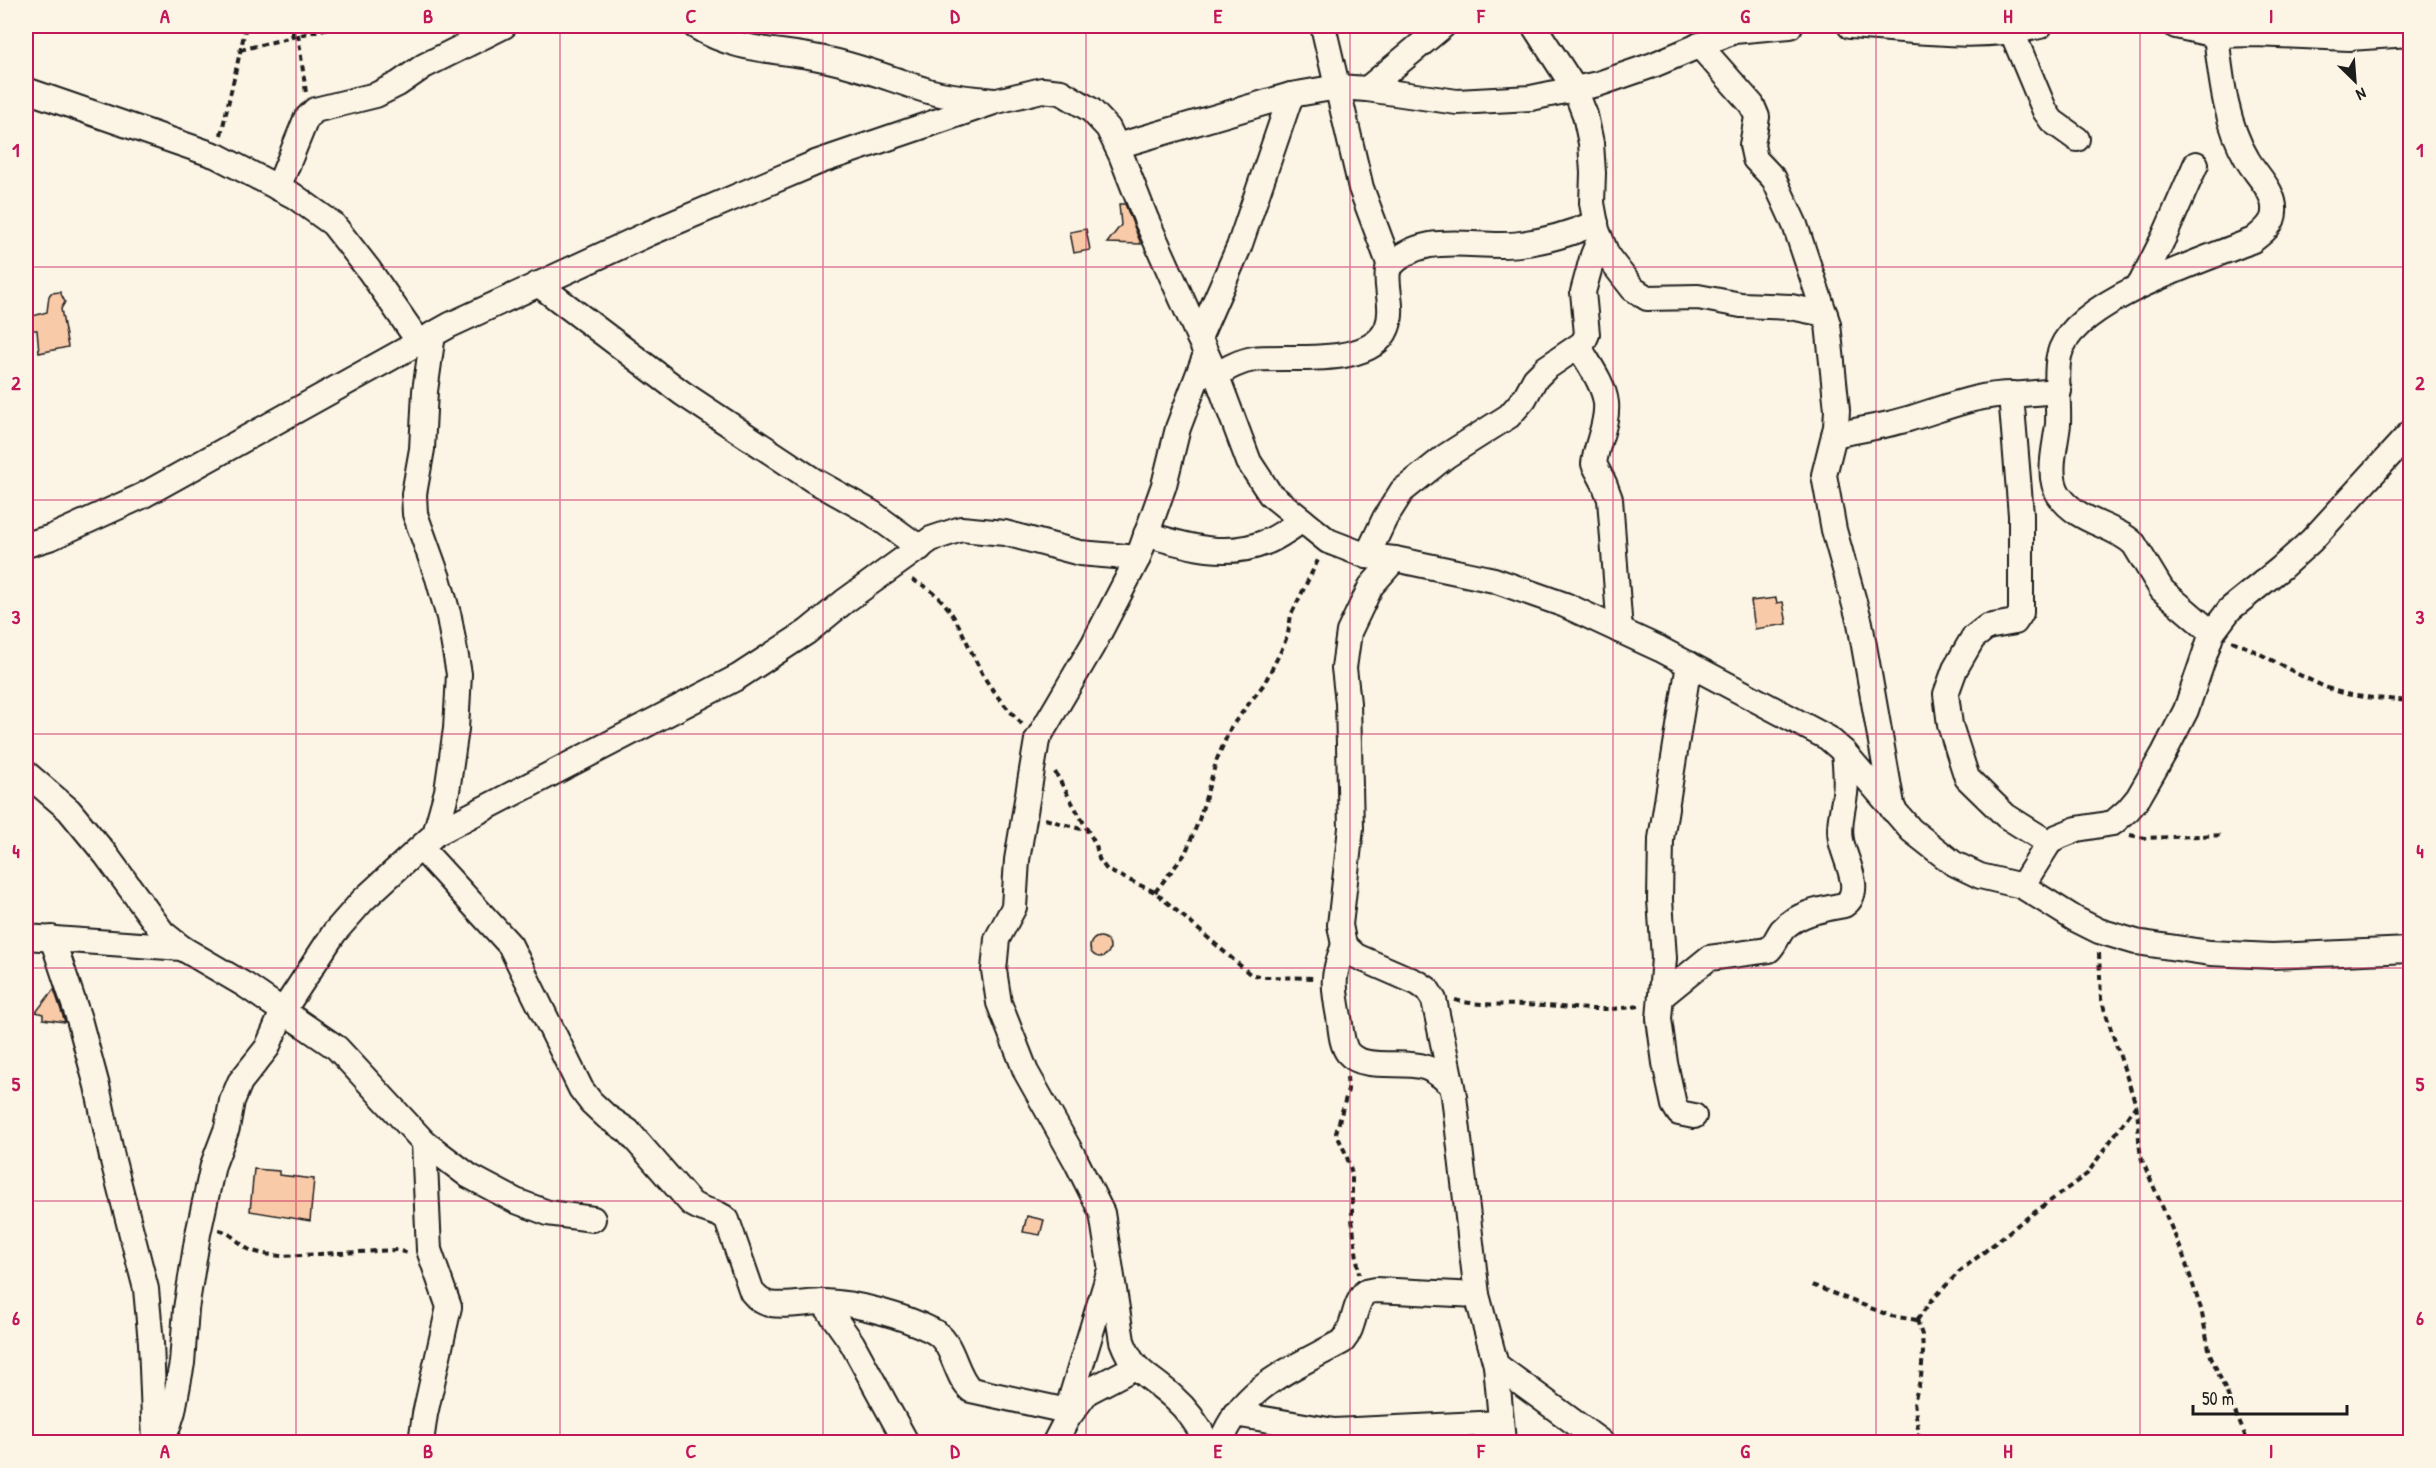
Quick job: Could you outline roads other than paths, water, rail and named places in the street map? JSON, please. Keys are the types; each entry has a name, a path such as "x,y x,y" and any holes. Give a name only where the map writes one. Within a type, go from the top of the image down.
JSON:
{"street":[{"path":"278,188 306,119 315,110 376,94 398,84 424,66 504,26"},
{"path":"695,26 713,37 737,45 823,58 927,91 997,101"},
{"path":"1323,26 1361,189 1390,266"},
{"path":"1367,89 1443,26"},
{"path":"1534,26 1575,89 1585,115 1591,143 1592,203 1598,231 1608,257 1633,289 1647,298 1698,297 1741,305 1791,307 1825,314"},
{"path":"1117,146 1291,95 1338,87 1457,102 1531,99 1598,84 1653,65 1734,31 1790,26"},
{"path":"1850,26 1929,33 2012,32 2040,26"},
{"path":"2176,26 2216,35 2255,34 2349,38 2403,32"},
{"path":"2012,32 2045,111 2052,121 2077,139"},
{"path":"2212,633 2162,590 2134,544 2082,516 2058,494 2052,471 2056,447 2059,355 2073,328 2140,285 2253,240 2267,229 2275,213 2265,185 2248,162 2234,132 2222,79 2216,35"},
{"path":"1699,45 1752,105 1757,117 1752,145 1755,159 1772,175 1780,191 1806,255 1825,314 1837,410 1834,435 1824,475 1834,530 1860,623 1893,810"},
{"path":"26,90 217,156 294,196 333,224 426,338 422,449 414,494 415,514 438,578 459,674 456,729 447,791 428,841"},
{"path":"26,545 52,537 142,496 426,338 650,233 818,162 997,101 1042,90 1061,92 1091,110 1108,128 1207,356 1249,462 1270,494 1328,541 1367,556 1395,559 1494,580 1564,605 1689,664 1828,738 1844,752 1911,830 1967,871 2022,886 2099,931 2136,942 2210,953 2271,956 2410,950"},
{"path":"1207,1443 1197,1422 1175,1398 1135,1367 1128,1357 1122,1341 1112,1265 1102,1213 1026,1072 999,1003 994,970 997,939 1014,907 1024,813 1037,740 1094,642 1138,558 1164,485 1178,428 1207,356 1239,247 1291,95"},
{"path":"2140,285 2196,164"},
{"path":"1207,356 1236,364 1252,360 1310,358 1356,353 1368,348 1386,331 1391,313 1387,276 1390,266 1406,254 1429,244 1450,242 1519,244 1575,232 1598,231"},
{"path":"1367,556 1385,518 1402,491 1446,456 1509,416 1524,399 1535,379 1546,368 1583,343 1587,334 1583,292 1598,231"},
{"path":"538,284 682,393 813,480 872,513 920,548"},
{"path":"1579,347 1606,403 1594,464 1610,499 1620,631"},
{"path":"1834,435 1909,419 1931,410 1993,394 2059,391"},
{"path":"2013,394 2010,402 2021,515 2021,613 2015,622 1987,627 1977,633 1955,669 1946,694 1950,725 1967,778 2006,816 2049,843"},
{"path":"2022,886 2049,843 2056,837 2071,830 2113,823 2121,818 2138,798 2164,753 2186,710 2212,633 2230,609 2282,568 2318,534 2410,433"},
{"path":"1146,534 1184,546 1223,551 1246,550 1269,542 1302,520"},
{"path":"156,1443 168,1427 173,1411 182,1364 186,1309 199,1228 213,1165 227,1128 232,1101 240,1082 267,1048 283,1011 334,933 363,900 428,841 738,677 807,632 845,601 931,539 961,529 1005,533 1080,552 1138,558"},
{"path":"1395,559 1371,586 1349,632 1344,668 1352,788 1351,828 1340,925 1344,945 1334,979 1347,1051 1356,1059 1370,1063 1423,1066 1451,1084"},
{"path":"1689,664 1661,839 1660,900 1664,958 1659,1019 1674,1105 1679,1113 1694,1116"},
{"path":"1661,997 1709,958 1768,950 1782,930 1791,923 1805,915 1850,901 1854,891 1853,881 1842,846 1840,827 1846,792 1844,752"},
{"path":"26,773 69,810 106,855 163,933 182,948 245,985 337,1048 424,1142 469,1176 516,1201 548,1213 593,1219"},
{"path":"428,841 510,945 581,1089 591,1102 628,1131 691,1203 699,1209 722,1215 727,1220 752,1292 757,1298 773,1304 823,1302 864,1308 916,1323 937,1333 946,1343 963,1382 971,1390 1067,1415"},
{"path":"26,937 182,948"},
{"path":"52,938 79,1019 94,1075 146,1289 156,1443"},
{"path":"1235,1414 1334,1431 1502,1433 1496,1365 1477,1294 1463,1159 1451,1084 1431,993 1418,983 1356,956 1344,945"},
{"path":"422,1443 425,1414 449,1307 429,1250 424,1142"},
{"path":"1054,1443 1067,1415 1112,1265"},
{"path":"1221,1443 1235,1414 1251,1395 1268,1381 1343,1341 1348,1334 1358,1302 1365,1292 1375,1290 1477,1294"},
{"path":"823,1302 852,1343 906,1443"},
{"path":"1496,1365 1601,1443"},
{"path":"1067,1415 1087,1392 1135,1367"}]}
